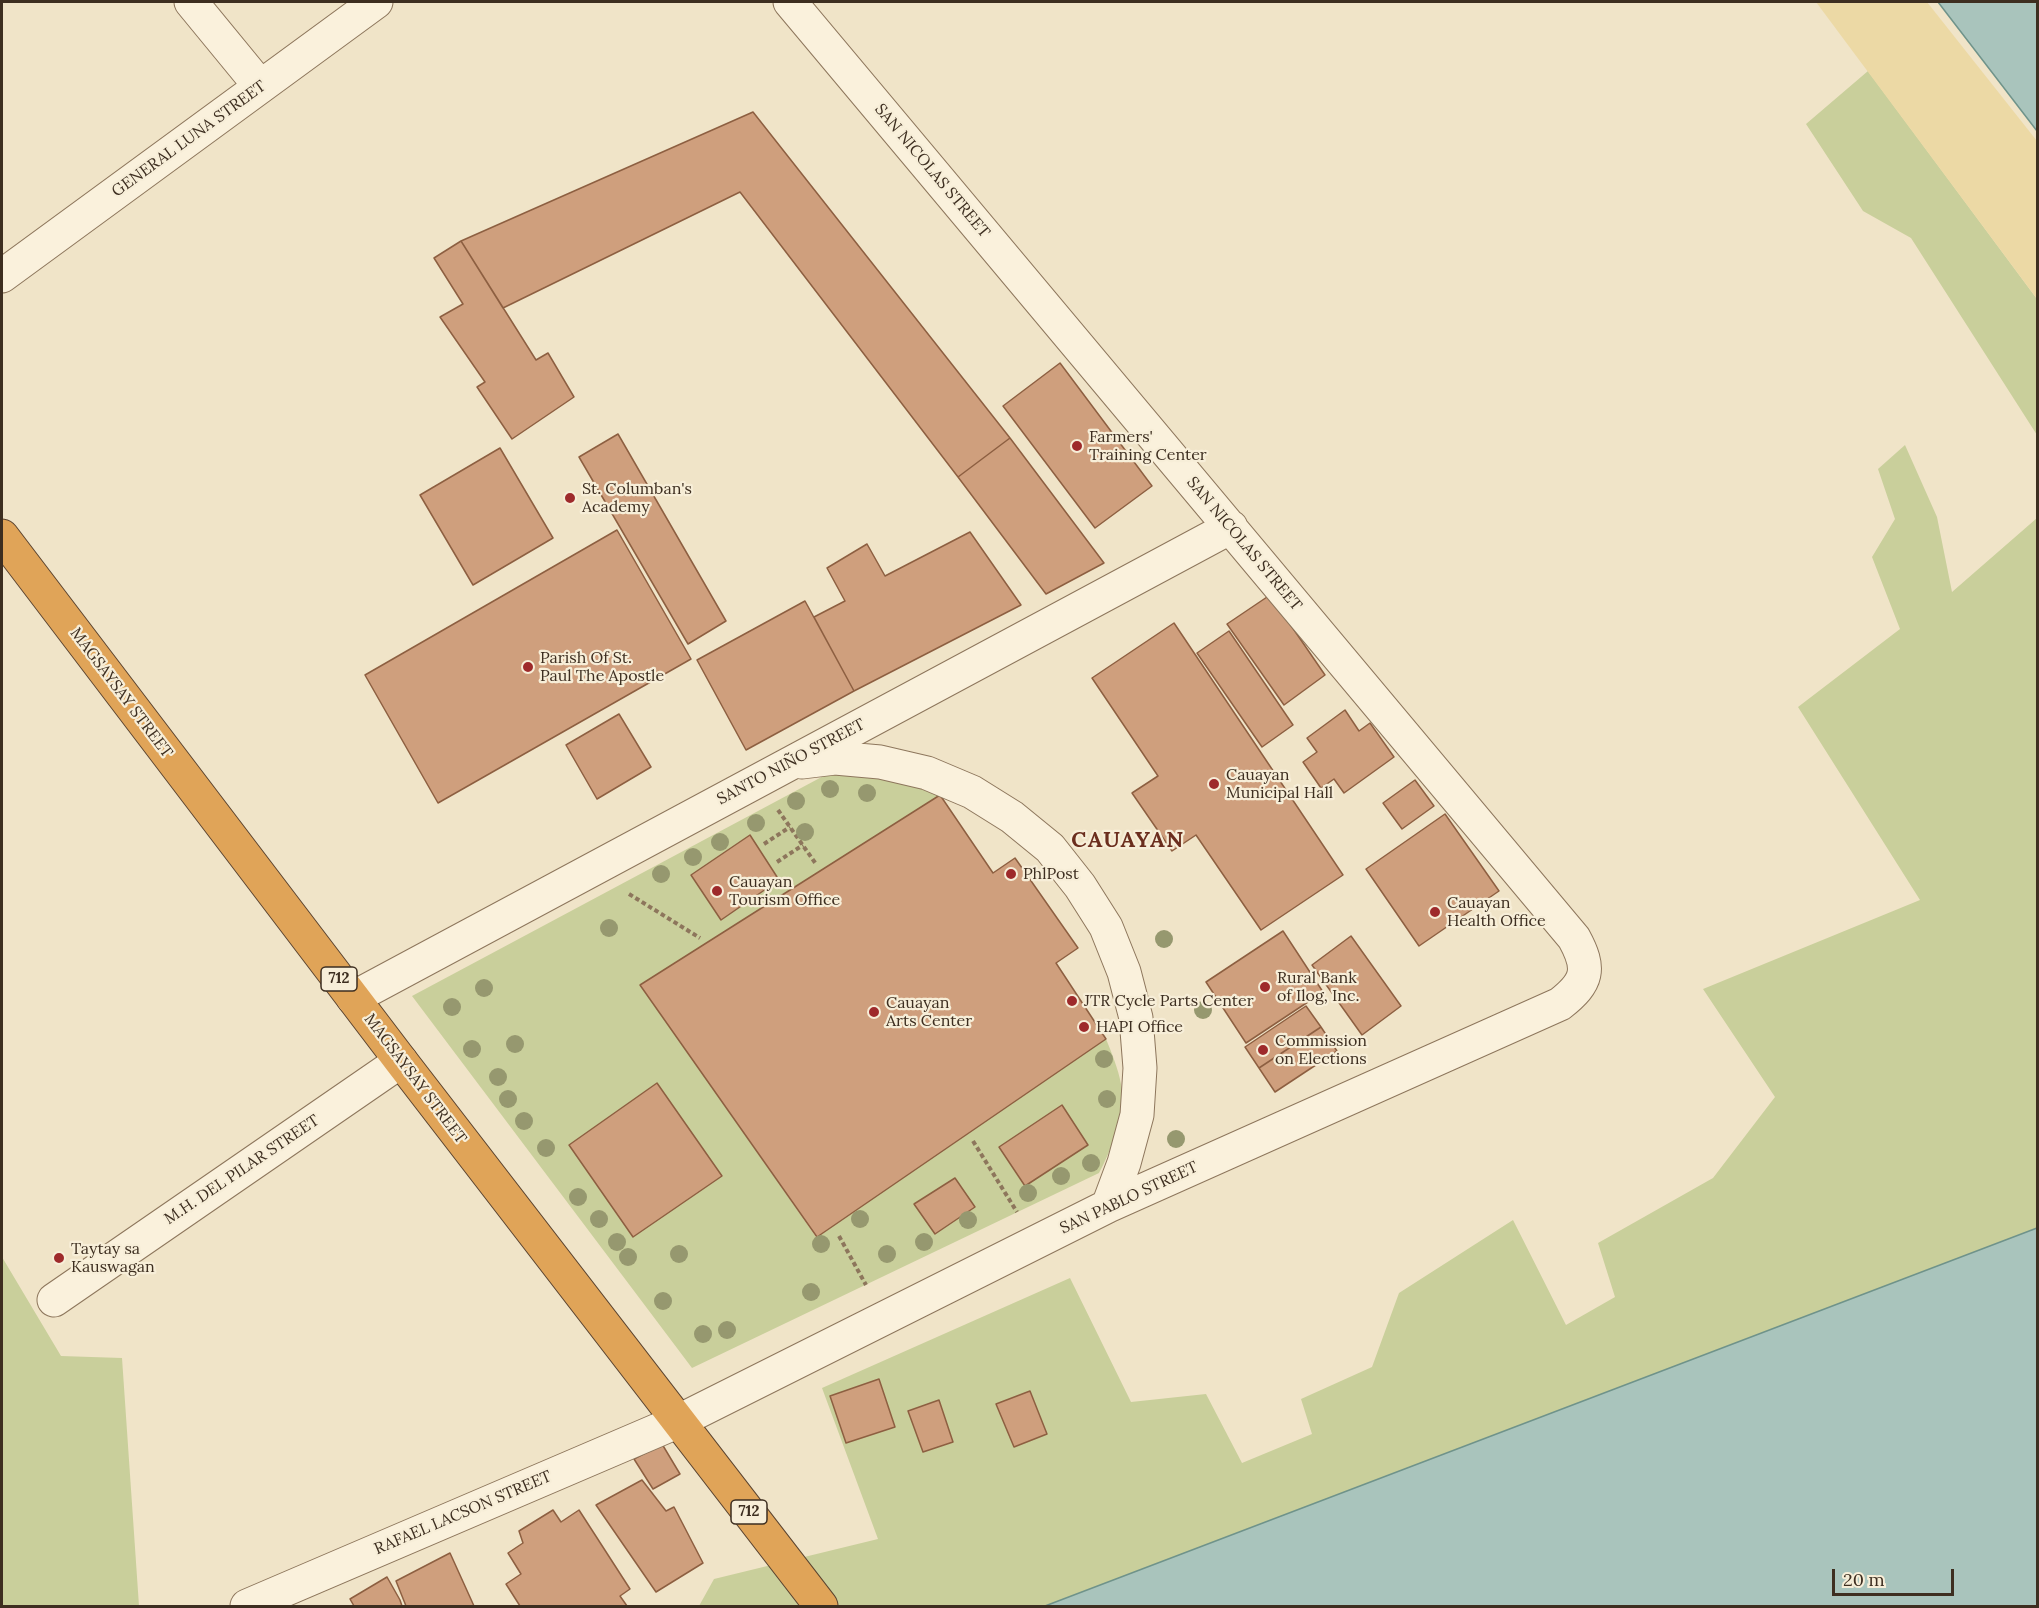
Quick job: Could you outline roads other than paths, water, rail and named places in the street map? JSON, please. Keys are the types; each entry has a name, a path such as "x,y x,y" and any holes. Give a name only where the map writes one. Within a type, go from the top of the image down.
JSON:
{"highway":[{"name":"MAGSAYSAY STREET","path":"2,536 401,1061 679,1420"},
{"name":"712","path":"679,1420 820,1605"}],"street":[{"path":"191,2 260,87"},
{"name":"GENERAL LUNA STREET","path":"2,276 376,2"},
{"name":"SAN NICOLAS STREET","path":"790,2 1574,938 1584,957 1584,974 1580,984"},
{"name":"SANTO NIÑO STREET","path":"353,998 1231,527"},
{"path":"788,764 834,758 880,762 936,776 972,792 1012,817 1050,848 1080,886 1106,927 1124,972 1136,1018 1140,1068 1137,1115 1124,1163 1108,1206"},
{"name":"SAN PABLO STREET","path":"679,1420 1108,1206 1560,1004 1573,994 1580,984"},
{"name":"M.H. DEL PILAR STREET","path":"54,1300 401,1061"},
{"name":"RAFAEL LACSON STREET","path":"247,1606 679,1420"}],"water":[{"path":"1938,2 2037,2 2037,131"},
{"path":"2037,1228 2037,1606 1045,1606"}],"place":[{"name":"Farmers' Training Center","path":"1077,446"},
{"name":"St. Columban's Academy","path":"570,498"},
{"name":"Parish Of St. Paul The Apostle","path":"528,667"},
{"name":"Cauayan Municipal Hall","path":"1214,784"},
{"name":"PhlPost","path":"1011,874"},
{"name":"Cauayan Tourism Office","path":"717,891"},
{"name":"Cauayan Health Office","path":"1435,912"},
{"name":"Rural Bank of Ilog, Inc.","path":"1265,987"},
{"name":"JTR Cycle Parts Center","path":"1072,1001"},
{"name":"Cauayan Arts Center","path":"874,1012"},
{"name":"HAPI Office","path":"1084,1027"},
{"name":"Commission on Elections","path":"1263,1050"},
{"name":"Taytay sa Kauswagan","path":"59,1258"}],"district":[{"name":"CAUAYAN","path":"1128,841"}]}
